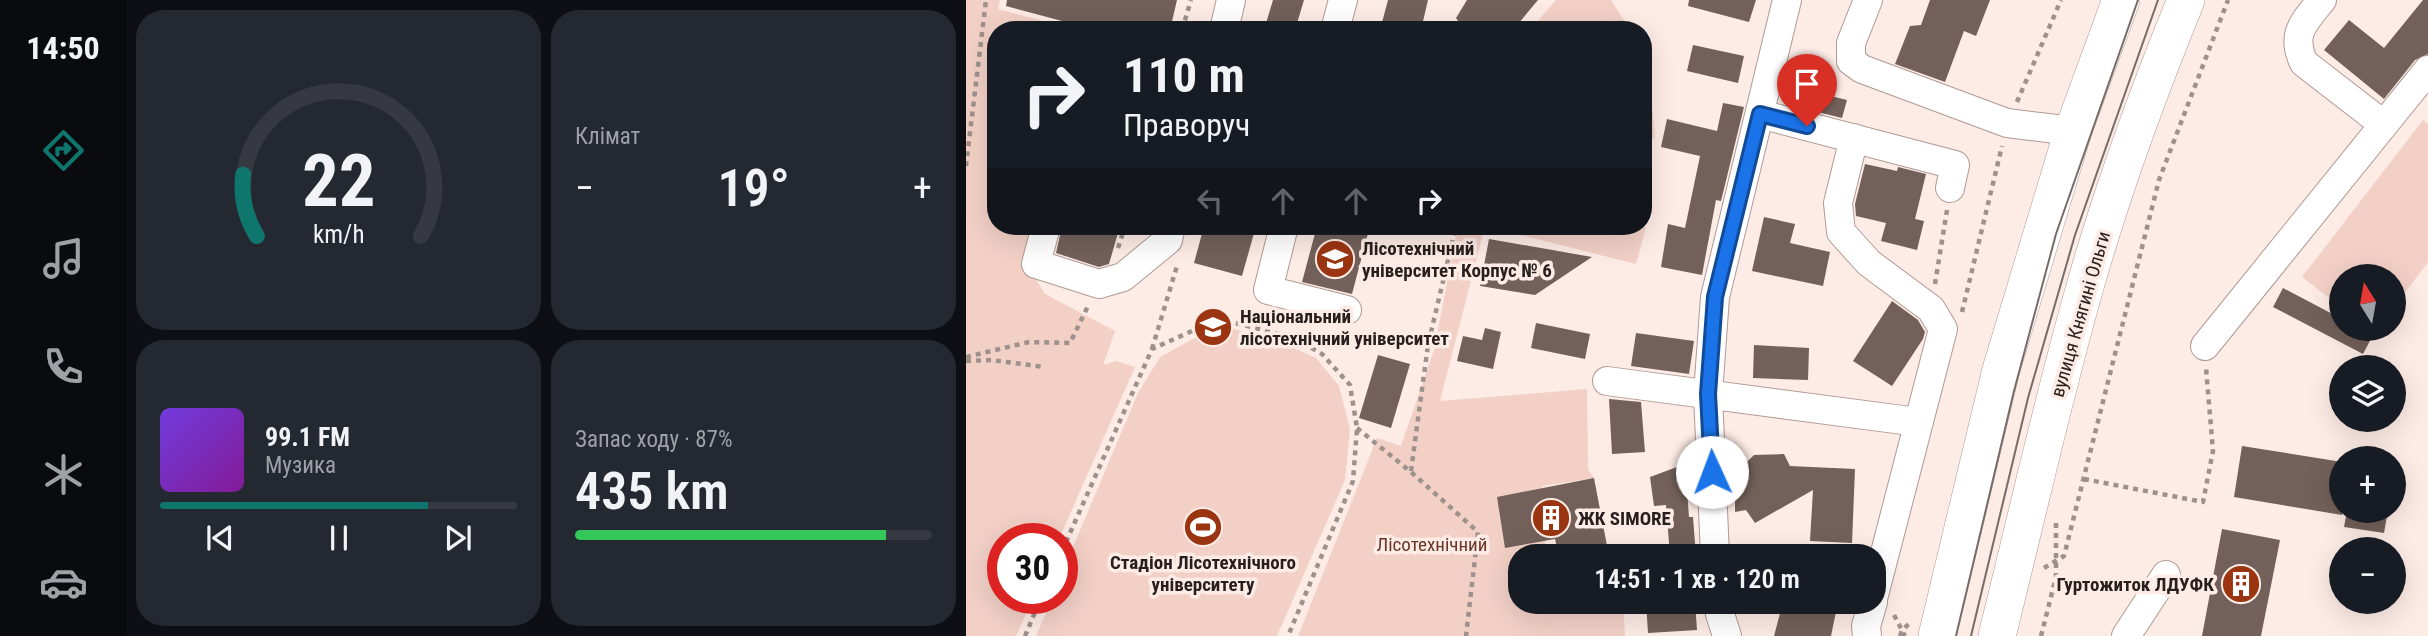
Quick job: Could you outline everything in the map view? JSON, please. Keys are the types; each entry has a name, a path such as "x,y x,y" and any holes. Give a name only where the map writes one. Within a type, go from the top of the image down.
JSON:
{"main road":[{"path":"1937,636 2001,370 2073,131 2122,0"},
{"name":"вулиця Княгині Ольги","path":"1997,636 2081,300 2123,170 2186,0"}],"street":[{"path":"1226,21 1231,0"},
{"path":"1337,21 1343,0"},
{"path":"1714,544 1708,394 1715,297 1787,0"},
{"path":"1868,0 1851,43 1851,61 1862,69 2007,123 2073,131"},
{"path":"2322,0 2300,26 2297,48 2304,63 2384,124"},
{"path":"2205,346 2428,70"},
{"path":"1760,114 1955,165 1950,188"},
{"path":"1854,138 1838,204 1841,232 1869,263 1931,309 1943,330 1918,422 1886,569"},
{"path":"1044,235 1036,264 1099,284 1123,277 1168,235"},
{"path":"1282,235 1268,290 1347,310"},
{"path":"1607,381 1918,422"},
{"path":"2126,636 2166,575"},
{"path":"1720,614 1727,636"},
{"path":"1867,636 1866,626 1872,614"}],"path":[{"path":"966,166 986,0"},
{"path":"1185,21 1191,0"},
{"path":"2007,123 2061,0"},
{"path":"2035,574 2064,556 2159,180 2228,0"},
{"path":"1931,309 1950,188"},
{"path":"1074,523 1152,349 1179,257 1171,235"},
{"path":"1411,472 1428,345 1454,235"},
{"path":"966,359 1029,342 1070,344 1099,284"},
{"path":"1152,349 1192,331 1232,322 1294,338 1322,354 1350,385 1357,428 1353,481 1288,636"},
{"path":"2084,479 2203,502 2213,451 2205,346"},
{"path":"966,359 1045,367"},
{"path":"1357,428 1478,532 1466,636"},
{"path":"1886,610 1905,636"},
{"path":"1024,636 1034,614"}],"green space":[{"path":"966,0 1000,0 998,9 1043,21 987,21 987,235 1035,235 1030,252 1037,281 1045,294 1115,331 1103,365 1116,361 1135,367 1066,523 987,523 987,614 1026,614 1016,636 966,636"},
{"path":"1556,0 1611,0 1624,21 1538,21"},
{"path":"1652,105 1655,139 1652,138"},
{"path":"2423,120 2428,124 2428,262 2406,291 2406,264 2329,264 2329,298 2302,277"},
{"name":"Лісотехнічний","path":"1456,235 1483,235 1440,401 1587,389 1588,469 1594,478 1542,486 1545,544 1508,544 1508,614 1624,614 1625,636 1298,636 1377,438 1401,446 1434,350"},
{"path":"1522,235 1644,235 1636,264"},
{"name":"Стадіон Лісотехнічного університету","path":"1231,328 1283,343 1316,358 1339,386 1350,429 1345,480 1277,636 1036,636 1046,614 1078,614 1078,535 1138,393 1160,357 1195,338"}],"building":[{"path":"1007,0 1177,0 1172,21 1062,21 1006,6"},
{"path":"1273,0 1304,0 1298,21 1267,21"},
{"path":"1388,0 1428,0 1423,21 1382,21"},
{"path":"1467,0 1538,0 1520,21 1458,21 1456,18"},
{"path":"1689,0 1756,0 1749,22 1688,6"},
{"path":"1930,0 1990,0 1976,36 1964,31 1945,82 1895,64 1910,26 1921,25"},
{"path":"2423,0 2428,0 2428,54 2415,60 2384,99 2324,50 2349,20 2384,48"},
{"path":"1693,45 1744,56 1738,83 1687,71"},
{"path":"1793,87 1847,100 1842,118 1789,105"},
{"path":"1723,103 1744,107 1721,201 1716,200 1702,275 1661,267 1668,224 1685,228 1700,156 1661,147 1667,119 1717,131"},
{"path":"1865,164 1897,171 1898,167 1926,174 1915,219 1924,221 1917,250 1881,241 1886,223 1856,216 1855,204"},
{"path":"1764,217 1795,224 1790,243 1830,252 1823,286 1752,271"},
{"path":"1060,235 1117,235 1109,264 1099,267 1056,253"},
{"path":"1202,235 1253,235 1242,276 1194,263"},
{"name":"Лісотехнічний університет Корпус № 6","path":"1315,235 1368,235 1352,294 1302,282"},
{"path":"1489,239 1592,257 1535,295 1480,286"},
{"path":"2283,288 2329,312 2329,336 2273,307"},
{"path":"1892,301 1918,320 1925,332 1892,386 1853,361"},
{"path":"1536,323 1590,334 1585,359 1531,348"},
{"path":"1485,328 1501,332 1493,369 1457,361 1463,336 1482,340"},
{"path":"1636,333 1694,341 1689,374 1631,366"},
{"path":"2338,341 2370,341 2363,354"},
{"path":"1754,345 1809,348 1808,380 1753,378"},
{"path":"1378,355 1410,364 1391,428 1359,418"},
{"path":"1609,399 1641,402 1645,452 1612,454"},
{"path":"2242,446 2329,460 2329,513 2234,497"},
{"path":"1784,454 1790,466 1855,469 1852,543 1810,541 1813,490 1755,523 1746,510 1735,512 1735,474 1754,455"},
{"path":"1685,464 1689,517 1693,517 1695,544 1669,544 1666,505 1654,506 1650,477"},
{"name":"ЖК SIMORE","path":"1594,478 1607,544 1556,544 1555,539 1508,544 1505,548 1497,497"},
{"path":"2345,523 2386,523 2384,533 2344,527"},
{"name":"Гуртожиток ЛДУФК","path":"2222,529 2280,540 2261,636 2202,636"},
{"path":"1647,614 1696,614 1697,630 1648,633"},
{"path":"1780,614 1836,614 1831,636 1774,636"}],"tram line":[{"path":"1956,636 2014,391 2056,234 2138,0"},
{"path":"1971,636 2028,398 2075,235 2158,0"}],"place":[{"name":"Лісотехнічний університет Корпус № 6","path":"1335,259"},
{"name":"Національний лісотехнічний університет","path":"1213,327"},
{"name":"ЖК SIMORE","path":"1551,518"},
{"name":"Стадіон Лісотехнічного університету","path":"1203,527"},
{"name":"Гуртожиток ЛДУФК","path":"2241,584"}],"route":[{"path":"1712,472 1708,394 1715,297 1760,114 1807,126"}]}
